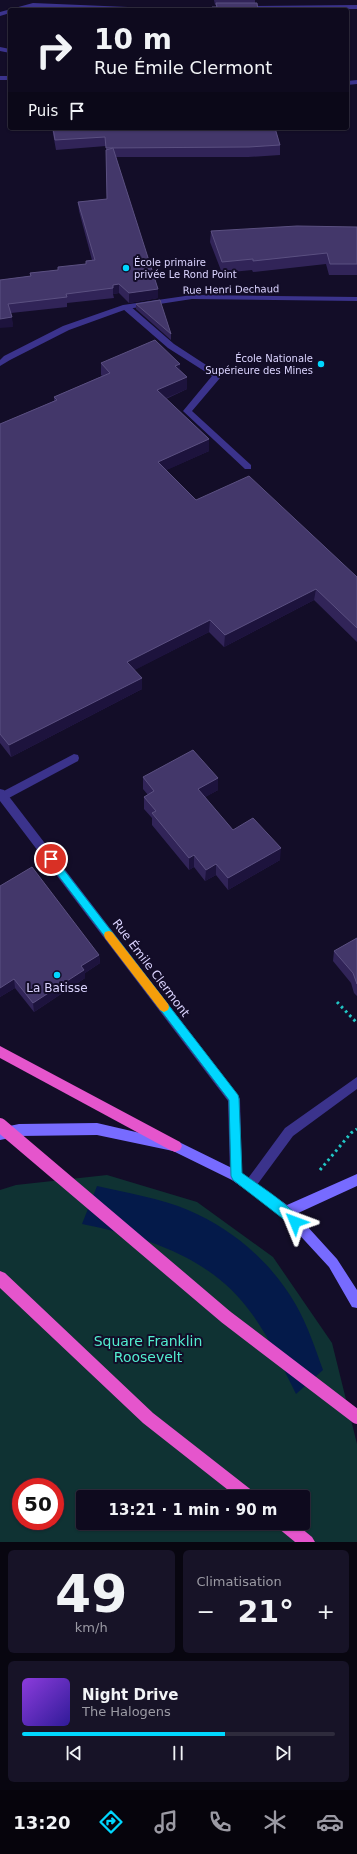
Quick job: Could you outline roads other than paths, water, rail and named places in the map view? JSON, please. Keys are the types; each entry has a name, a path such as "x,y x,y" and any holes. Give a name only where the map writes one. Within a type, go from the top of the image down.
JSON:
{"highway":[{"path":"0,1052 175,1146"},
{"path":"0,1125 226,1317 357,1417"},
{"path":"0,1278 148,1418 240,1490"},
{"path":"292,1530 307,1542"}],"main road":[{"path":"0,1134 19,1130 97,1129 175,1146 236,1176 286,1212 333,1263 357,1302"},
{"path":"286,1212 357,1180"}],"street":[{"path":"24,0 25,7"},
{"path":"22,8 33,5 104,8"},
{"path":"242,8 357,7"},
{"name":"Rue Henri Dechaud","path":"0,364 7,358 66,328 126,307 192,297 357,299"},
{"path":"126,307 170,346 218,376 187,411 248,467"},
{"path":"1,794 74,758"},
{"name":"Rue Émile Clermont","path":"1,794 234,1099 236,1176"},
{"path":"250,1185 289,1132 357,1082"}],"water":[{"path":"97,1186 155,1199 188,1210 205,1218 236,1237 263,1261 275,1275 296,1305 308,1329 323,1370 296,1394 276,1353 252,1314 236,1294 218,1278 198,1264 176,1252 130,1236 82,1224"}],"place":[{"name":"École primaire privée Le Rond Point","path":"126,268"},
{"name":"École Nationale Supérieure des Mines","path":"321,364"},
{"name":"La Batisse","path":"57,975"}],"park label":[{"name":"Square Franklin Roosevelt","path":"148,1350"}]}
